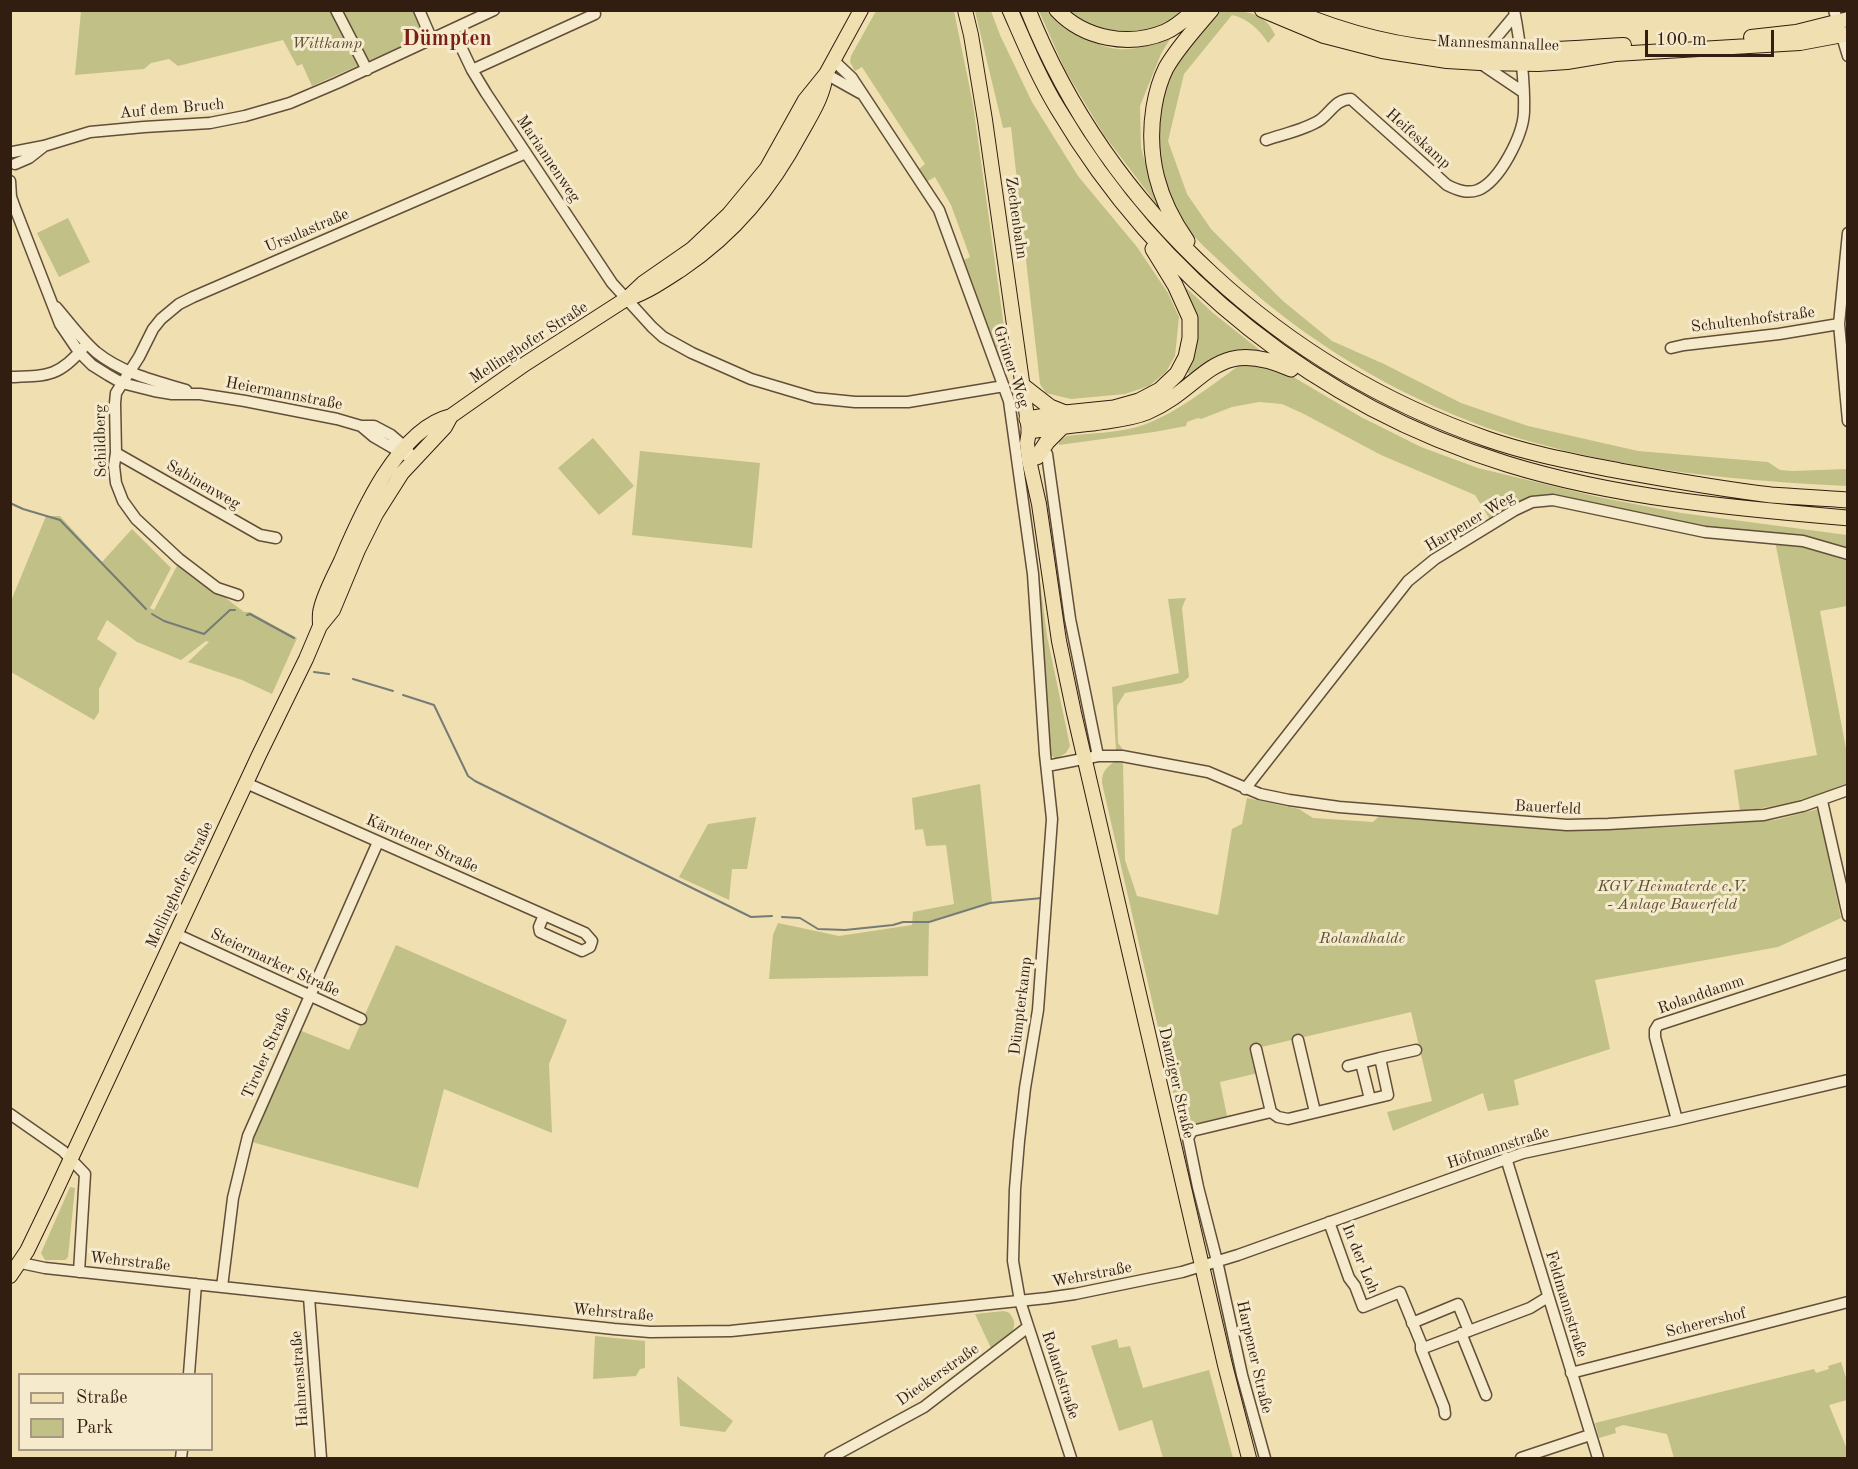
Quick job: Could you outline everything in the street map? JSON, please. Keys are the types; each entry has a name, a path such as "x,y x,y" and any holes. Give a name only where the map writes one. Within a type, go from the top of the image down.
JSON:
{"highway":[{"path":"1010,10 1031,59 1057,108 1095,167 1137,221 1170,258 1232,315 1280,353 1338,390 1387,417 1446,443 1508,464 1568,480 1652,497 1848,518"},
{"path":"1028,10 1047,54 1068,93 1114,164 1163,225 1214,278 1258,314 1307,350 1360,382 1416,411 1487,439 1551,458 1771,495 1848,500"},
{"path":"1057,10 1078,27 1100,36 1123,39 1146,39 1167,32 1196,10"},
{"path":"1176,26 1186,10"},
{"path":"1211,10 1180,47 1165,70 1156,97 1150,129 1156,180 1166,206 1180,231 1214,278"},
{"path":"1042,455 1047,442 1064,420 1139,401 1160,390 1177,374 1186,357 1190,338 1190,318 1175,285 1137,221"},
{"path":"1028,425 1064,420 1130,417 1165,402 1203,373 1219,363 1235,358 1257,357 1274,361 1338,390"},
{"path":"1023,386 1064,420"}],"main road":[{"name":"Mellinghofer Straße","path":"320,626 320,609 348,546 376,489 403,450 423,429 440,418 451,416 525,364 626,299 649,291 714,246 753,206 790,154 822,95 826,74 861,10"},
{"name":"Zechenbahn","path":"965,10 985,120 1023,386 1028,425 1029,460 1039,504 1059,641 1081,713"},
{"name":"Mannesmannallee","path":"1262,10 1324,36 1382,51 1447,61 1483,57 1520,57 1603,46 1744,38 1842,24"},
{"name":"Mannesmannallee","path":"1292,10 1319,21 1388,39 1456,50 1483,57"},
{"name":"Mellinghofer Straße","path":"10,1276 21,1263 71,1159 320,626 333,610 357,550 397,480 445,427 451,416"},
{"name":"Zechenbahn","path":"1028,425 1042,455 1039,504"},
{"name":"Danziger Straße","path":"1081,713 1201,1266 1249,1458"}],"street":[{"path":"336,10 367,70"},
{"path":"419,10 432,40"},
{"name":"Auf dem Bruch","path":"12,151 44,146 90,132 210,123 245,116 301,99 494,10"},
{"path":"1515,13 1483,57 1523,92"},
{"name":"Heifeskamp","path":"1266,140 1316,122 1340,101 1351,99 1447,185 1459,191 1478,190 1488,184 1497,174 1517,139 1524,114 1515,13"},
{"path":"472,70 595,14"},
{"path":"1842,24 1848,56"},
{"name":"Mariannenweg","path":"453,30 472,70 612,283 663,337 692,353 751,379 815,398 855,402 908,402 1004,386"},
{"name":"Grüner Weg","path":"833,60 848,73 863,94 939,210 1009,401 1033,574 1042,713"},
{"name":"Grüner Weg","path":"826,74 863,94"},
{"name":"Auf dem Bruch","path":"13,168 44,146"},
{"path":"12,151 13,168"},
{"name":"Ursulastraße","path":"129,372 153,329 169,311 179,304 526,153"},
{"path":"10,181 11,196 60,324 83,348 129,372"},
{"name":"Schultenhofstraße","path":"1848,233 1839,324 1848,421"},
{"name":"Schultenhofstraße","path":"1671,348 1839,324"},
{"path":"10,377 35,377 54,373 83,348"},
{"name":"Heiermannstraße","path":"83,348 92,365 122,383 172,394 200,394"},
{"name":"Schildberg","path":"129,372 116,393 115,403 116,453 114,465 116,483 123,501 136,519 179,559 217,588 238,595"},
{"name":"Heiermannstraße","path":"129,372 200,394 337,419 361,426 374,426 391,435 414,459"},
{"name":"Sabinenweg","path":"116,453 260,535 276,538"},
{"name":"Zechenbahn","path":"1042,455 1070,619 1081,713"},
{"name":"Harpener Weg","path":"1245,789 1408,581 1436,559 1515,510 1532,502 1553,500 1705,532 1803,541 1848,554"},
{"name":"Dümpterkamp","path":"1020,1301 1016,1289 1013,1262 1014,1189 1025,1088 1038,1010 1051,852 1052,819 1042,713"},
{"name":"Bauerfeld","path":"1047,766 1092,758 1122,756 1208,772 1260,794 1313,804 1567,825 1764,815 1822,801 1848,790"},
{"name":"Kärntener Straße","path":"246,783 585,933 590,937 592,943 588,949 582,951 540,932 539,927 544,915"},
{"path":"1822,801 1848,916"},
{"name":"Tiroler Straße","path":"222,1287 233,1198 244,1146 309,994 378,842"},
{"name":"Steiermarker Straße","path":"176,934 362,1019"},
{"name":"Rolanddamm","path":"1677,1120 1656,1037 1655,1030 1658,1025 1848,963"},
{"path":"1298,1040 1316,1112"},
{"path":"1256,1049 1271,1112 1282,1119 1388,1095 1380,1058"},
{"path":"1348,1066 1416,1050"},
{"path":"1361,1063 1370,1099"},
{"name":"Höfmannstraße","path":"1201,1266 1506,1158 1548,1146 1677,1120 1848,1080"},
{"name":"Danziger Straße","path":"1217,1261 1188,1142 1190,1134 1196,1130 1271,1112"},
{"path":"10,1114 63,1151 84,1172 79,1272"},
{"name":"Feldmannstraße","path":"1506,1158 1598,1458"},
{"name":"In der Loh","path":"1329,1222 1349,1278 1355,1286 1363,1307 1400,1292 1445,1414"},
{"name":"Harpener Straße","path":"1217,1261 1249,1401 1265,1458"},
{"name":"Wehrstraße","path":"21,1263 79,1272 614,1329 689,1332 759,1329 1075,1294 1201,1266"},
{"path":"189,1373 196,1284"},
{"name":"Hahnenstraße","path":"309,1297 321,1458"},
{"path":"1421,1349 1530,1308 1548,1297"},
{"name":"Rolandstraße","path":"1020,1301 1071,1458"},
{"name":"Scherershof","path":"1571,1372 1848,1302"},
{"path":"1412,1323 1458,1304 1486,1395"},
{"name":"Dieckerstraße","path":"830,1458 924,1407 1028,1327"},
{"path":"1231,1392 1249,1401"},
{"path":"1521,1458 1590,1435"}],"green space":[{"name":"Wittkamp","path":"81,11 415,11 425,31 422,37 312,86 302,64 297,66 283,40 178,66 169,59 151,63 144,69 75,75"},
{"path":"876,11 954,11 973,104 1010,370 1005,371 964,260 970,257 951,205 935,177 926,182 919,169 925,164 862,67 855,71 850,62 851,56"},
{"path":"975,11 991,11 1032,102 1078,176 1137,247 1168,293 1179,317 1175,356 1166,372 1149,386 1125,394 1071,399 1046,393 1040,384 1011,127 1003,128"},
{"path":"1039,11 1053,13 1085,36 1108,47 1130,49 1170,39 1161,54 1140,106 1141,148 1158,206 1104,135 1065,70"},
{"path":"1069,11 1180,11 1162,25 1150,29 1124,31 1099,27"},
{"path":"1219,11 1245,12 1259,16 1275,35 1268,43 1253,25 1232,15 1184,74 1168,141 1187,194 1211,229 1283,301 1332,341 1461,403 1528,426 1638,451 1768,462 1780,470 1847,469 1847,486 1656,469 1543,445 1457,416 1415,397 1373,376 1295,325 1259,297 1196,238 1177,214 1163,180 1157,136 1162,95 1179,60"},
{"path":"68,218 90,262 59,277 37,233"},
{"path":"1178,280 1213,313 1261,351 1233,355 1206,364 1190,374 1187,372 1194,353"},
{"path":"1240,365 1262,365 1290,375 1361,417 1421,447 1478,468 1598,497 1681,513 1847,535 1847,549 1705,528 1554,498 1530,496 1491,521 1475,495 1381,455 1282,404 1259,402 1232,407 1201,419 1198,418 1187,422 1186,426 1059,445 1059,441 1067,436 1120,431 1164,416"},
{"path":"593,438 634,486 599,515 558,468"},
{"path":"640,451 760,463 752,548 632,535"},
{"path":"46,516 60,516 102,562 132,529 171,568 150,608 154,610 179,562 244,612 250,612 297,638 272,694 242,680 188,662 209,642 206,641 181,660 137,642 107,620 97,639 117,653 99,689 99,712 94,720 11,672 11,601"},
{"path":"1775,541 1808,546 1847,561 1847,606 1820,611 1847,754 1847,783 1795,801 1740,811 1734,770 1817,755"},
{"path":"1035,543 1047,636 1070,746 1066,753 1056,759 1051,755"},
{"path":"1186,598 1182,608 1189,677 1182,683 1125,693 1117,706 1118,743 1124,751 1116,750 1112,687 1179,673 1168,599"},
{"path":"1114,762 1123,762 1125,860 1137,896 1218,915 1232,829 1242,824 1247,798 1299,809 1313,818 1373,822 1379,816 1569,830 1678,827 1775,820 1818,809 1841,918 1778,947 1595,980 1610,1049 1514,1080 1519,1105 1488,1111 1483,1093 1393,1131 1387,1112 1432,1101 1411,1012 1253,1049 1258,1073 1220,1082 1227,1116 1181,1127 1102,783 1105,771"},
{"path":"980,784 992,902 929,921 928,976 769,979 773,935 778,923 839,936 912,925 913,912 954,904 946,845 926,846 923,829 915,830 912,798"},
{"path":"756,817 747,869 732,869 729,900 679,877 708,824"},
{"path":"396,945 567,1020 549,1064 552,1133 444,1089 418,1188 252,1142 299,1030 349,1050"},
{"path":"70,1187 75,1188 68,1257 65,1260 45,1260 41,1253"},
{"path":"1004,1311 1011,1315 1014,1327 1009,1336 991,1348 975,1314"},
{"path":"595,1336 645,1341 645,1368 640,1369 636,1376 593,1379"},
{"path":"1117,1339 1119,1348 1130,1346 1143,1388 1209,1370 1233,1458 1163,1458 1152,1420 1119,1431 1091,1346"},
{"path":"1841,1362 1847,1381 1847,1400 1829,1405 1847,1449 1847,1458 1674,1458 1667,1434 1623,1425 1615,1428 1616,1433 1599,1438 1595,1423 1814,1369 1816,1373"},
{"path":"677,1376 733,1421 725,1432 680,1426"}],"waterway":[{"path":"10,503 60,520 146,609"},
{"path":"152,614 164,621 204,634 230,610 235,610"},
{"path":"247,615 250,614 294,638"},
{"path":"314,672 329,674"},
{"path":"353,679 393,691"},
{"path":"403,695 434,705 468,776 475,781 751,917 772,916"},
{"path":"782,917 800,918 818,929 845,930 903,922 929,922 990,903 1042,898"}],"district":[{"name":"Dümpten","path":"447,39"}],"park label":[{"name":"KGV Heimaterde e.V. - Anlage Bauerfeld","path":"1672,896"},
{"name":"Rolandhalde","path":"1362,939"}]}
